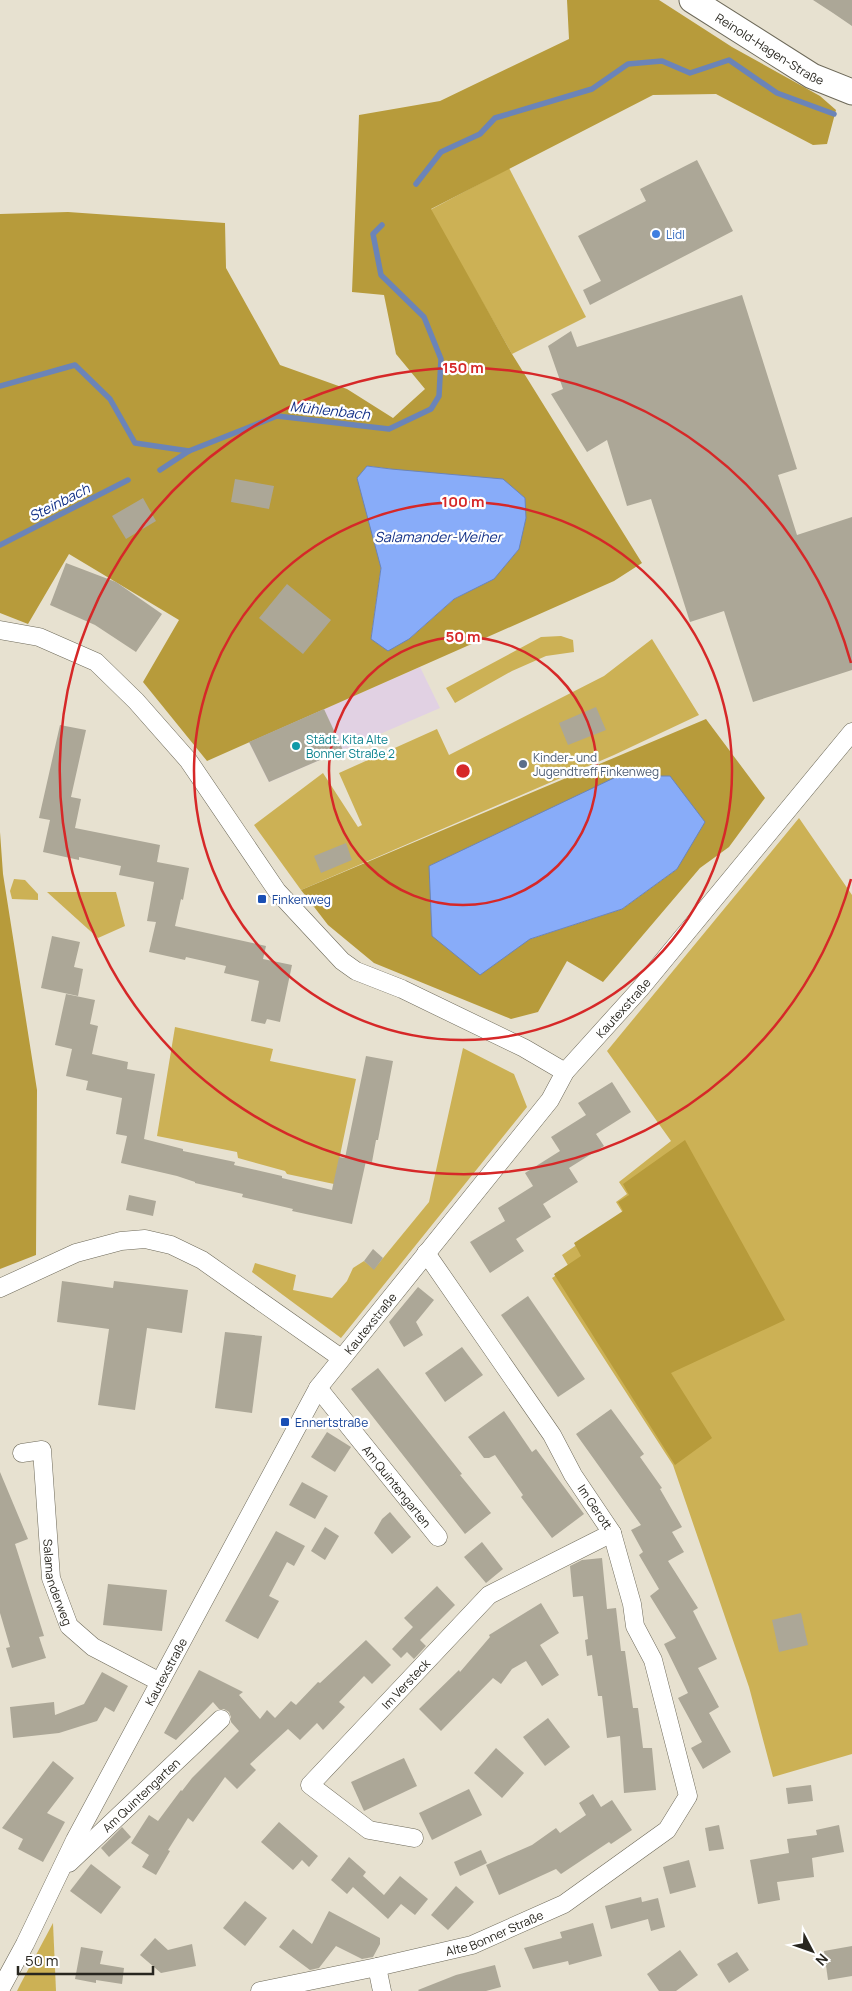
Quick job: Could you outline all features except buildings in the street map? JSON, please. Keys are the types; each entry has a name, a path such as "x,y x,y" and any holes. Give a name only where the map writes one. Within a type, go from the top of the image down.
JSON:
{"main road":[{"name":"Reinold-Hagen-Straße","path":"692,0 812,76 852,92"}],"street":[{"path":"0,630 39,637 96,662 130,694 188,760 277,891 342,961 356,970 402,989 524,1048 565,1072"},
{"name":"Kautexstraße","path":"0,1990 75,1840 318,1388 550,1100 565,1072 640,988 852,732"},
{"path":"0,1288 76,1253 121,1241 145,1239 170,1245 202,1260 341,1358"},
{"name":"Im Gerott","path":"426,1253 552,1435 573,1475 612,1533 632,1604 634,1626 653,1660 688,1796"},
{"name":"Am Quintengarten","path":"318,1388 438,1537"},
{"name":"Salamanderweg","path":"22,1453 42,1450 51,1578 69,1626 93,1647 160,1682"},
{"name":"Im Versteck","path":"414,1838 369,1830 310,1785 489,1595 612,1533"},
{"name":"Am Quintengarten","path":"61,1870 221,1719"},
{"name":"Alte Bonner Straße","path":"260,1991 377,1968 472,1945 564,1904 667,1830 688,1796"},
{"path":"377,1968 382,1991"}],"shaded area":[{"path":"567,0 659,0 732,47 820,96 836,110 827,144 813,145 716,94 653,95 431,209 512,354 642,563 614,581 207,761 143,682 179,620 69,554 28,624 0,613 0,214 68,212 225,223 226,268 280,365 347,389 393,418 425,389 396,354 384,295 352,292 359,115 440,101 569,39","holes":["367,466 391,469 519,549 494,578 454,599 409,639 371,639 381,568"]},
{"path":"509,168 586,317 512,354 430,210"},
{"path":"561,636 573,640 574,652 546,656 512,671 455,703 446,688 541,637"},
{"name":"Kinder- und Jugendtreff Finkenweg","path":"652,639 699,715 614,755 301,890 254,825 323,773 358,827 362,825 339,773 437,729 449,755 604,676"},
{"path":"420,667 440,708 269,782 249,742"},
{"path":"706,719 765,798 729,847 700,868 603,982 567,961 538,1012 511,1019 374,963 328,925 301,890","holes":["677,869 622,909 530,939"]},
{"path":"799,818 852,895 852,1754 773,1777 749,1687 673,1465 552,1278 569,1267 562,1255 623,1213 616,1202 627,1194 619,1182 671,1141 607,1051"},
{"path":"0,832 3,874 37,1090 36,1255 0,1269"},
{"path":"14,879 25,880 38,894 38,900 12,899 10,891"},
{"path":"47,892 116,892 125,926 98,938"},
{"path":"175,1027 273,1049 270,1061 356,1079 334,1184 287,1174 285,1171 238,1158 237,1152 157,1136"},
{"path":"463,1048 514,1074 527,1107 341,1338 252,1272 255,1263 296,1275 293,1290 332,1298 347,1281 353,1268 364,1261 374,1269 429,1202"},
{"path":"685,1140 785,1320 671,1373 712,1438 675,1465 554,1274 581,1256 574,1243 623,1211 618,1202 629,1195 623,1184"},
{"path":"53,1923 56,1991 17,1991 21,1983"}],"water":[{"name":"Salamander-Weiher","path":"367,466 503,479 525,498 526,518 519,549 494,579 454,599 409,639 388,651 371,639 381,568 357,478"},
{"path":"618,776 670,776 705,822 677,869 622,909 530,939 480,975 432,936 429,866"}],"waterway":[{"name":"Mühlenbach","path":"416,184 441,152 480,134 495,118 592,89 628,64 662,61 690,73 729,60 777,93 834,114"},
{"name":"Mühlenbach","path":"0,386 75,365 110,399 135,443 189,451 277,416 389,429 431,409 439,396 441,359 424,317 381,275 373,234 382,225"},
{"name":"Steinbach","path":"160,470 189,451"},
{"name":"Steinbach","path":"0,545 128,480"}],"place":[{"name":"Lidl","path":"656,234"},
{"name":"Städt. Kita Alte Bonner Straße 2","path":"296,746"},
{"name":"Kinder- und Jugendtreff Finkenweg","path":"523,764"},
{"name":"Finkenweg","path":"262,899"},
{"name":"Ennertstraße","path":"285,1422"}]}
